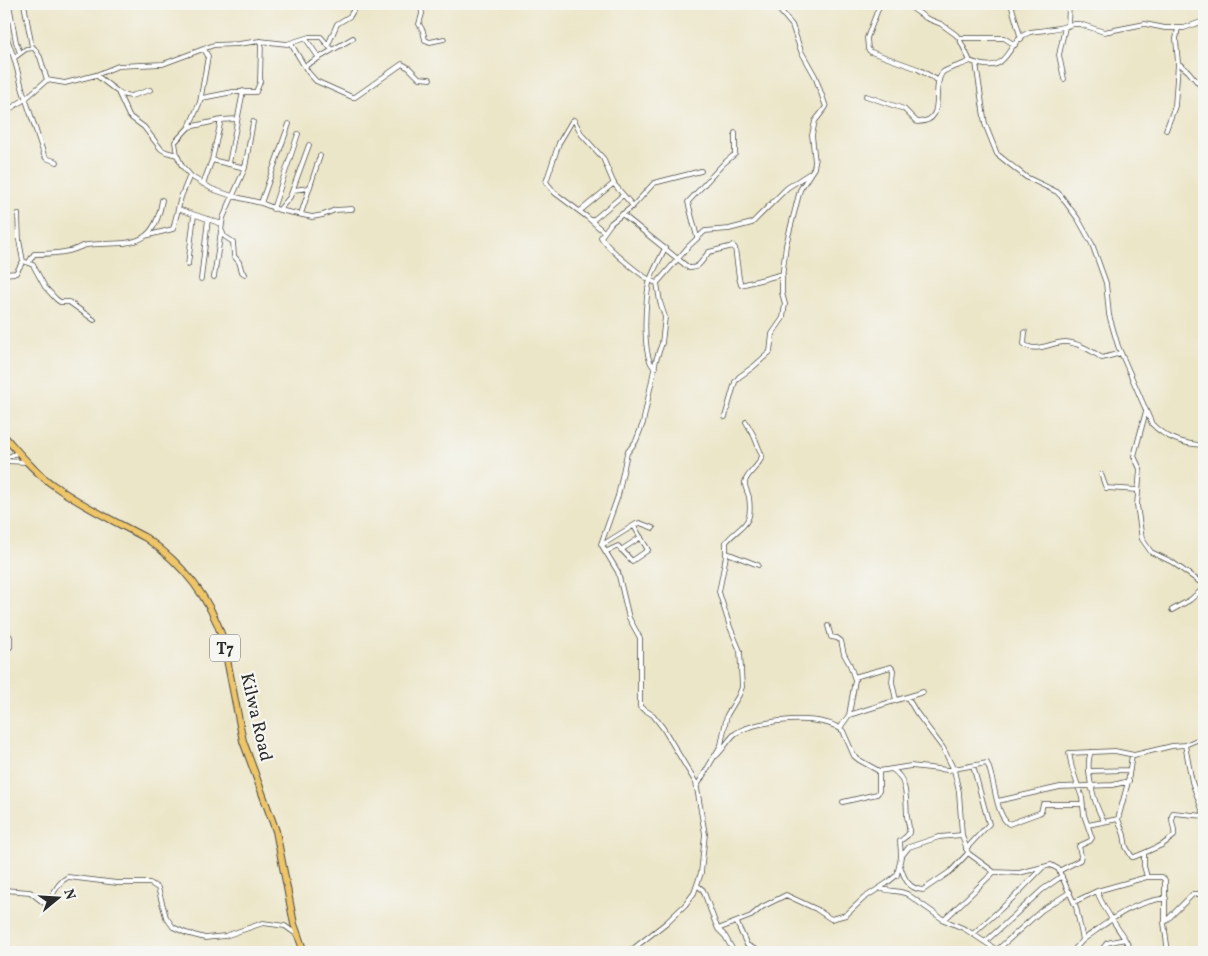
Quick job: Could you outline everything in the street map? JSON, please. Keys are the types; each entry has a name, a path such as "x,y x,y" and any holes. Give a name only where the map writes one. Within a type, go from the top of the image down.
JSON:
{"highway":[{"name":"Kilwa Road","path":"4,436 28,462 55,486 157,545 180,566 208,604 223,639 244,745 276,831 296,934 304,952"}],"street":[{"path":"9,4 20,53"},
{"path":"24,4 32,47 40,57 47,80"},
{"path":"328,45 337,24 350,16 357,4"},
{"path":"421,4 422,14 419,24 424,32 425,40 430,42 444,39"},
{"path":"725,417 737,378 760,362 770,352 772,334 782,320 785,311 782,293 782,274 786,246 800,190 814,168 812,135 815,122 824,110 825,103 815,76 801,51 792,25 774,4"},
{"path":"880,4 867,38 868,49 871,52 918,68 939,81"},
{"path":"906,4 959,38 970,61"},
{"path":"1011,4 1020,39"},
{"path":"1064,79 1059,55 1069,4"},
{"path":"866,96 904,109 917,122 920,122 934,116 939,81 941,75 946,70 970,61 990,67 996,65 1007,57 1020,39 1030,32 1080,24 1104,32 1145,24 1165,28 1178,28 1192,26 1204,21"},
{"path":"1166,130 1175,106 1178,63 1176,39 1178,28"},
{"path":"4,30 44,155 46,158 57,162"},
{"path":"47,80 65,83 96,75 123,65 163,64 214,45 232,45 261,41 291,44 315,36 321,37 332,50"},
{"path":"305,66 353,38"},
{"path":"959,38 1004,38 1015,44"},
{"path":"306,39 319,58"},
{"path":"202,98 243,91 255,92 259,88 261,41"},
{"path":"291,44 308,72 316,81 354,97 402,64 406,65 419,78 430,79"},
{"path":"14,58 32,47"},
{"path":"204,49 208,56 202,98 189,127 176,141 177,155 182,166 190,175 203,184 232,196 260,203 273,209 316,216 335,210 352,209"},
{"path":"976,63 984,119 993,149 1002,160 1020,173 1057,192 1078,219 1092,244 1104,276 1111,323 1121,353 1152,424 1163,434 1196,445 1204,445"},
{"path":"1178,63 1188,71 1204,90"},
{"path":"96,75 120,94 131,96 150,90"},
{"path":"4,113 25,99 47,80"},
{"path":"229,163 243,91"},
{"path":"120,94 129,116 144,127 161,149 177,155"},
{"path":"189,127 221,120 237,119"},
{"path":"203,184 212,160 221,120"},
{"path":"604,232 555,193 546,180 559,142 568,126 574,120 582,135 604,158 614,182 633,206"},
{"path":"214,278 222,224 244,168 253,122"},
{"path":"260,203 289,124"},
{"path":"697,238 688,202 723,164 735,154 735,132"},
{"path":"273,209 298,134"},
{"path":"278,210 288,201 309,146"},
{"path":"301,214 320,156"},
{"path":"212,160 244,168"},
{"path":"658,283 650,280 624,260 601,239 604,232 655,183 701,171"},
{"path":"698,786 663,728 653,715 640,707 640,638 629,618 618,572 605,552 602,538 618,496 627,453 636,441 643,425 657,357 662,343 665,318 660,302 658,283 678,258 707,230 729,229 752,223 787,188 810,173"},
{"path":"29,262 34,254 63,252 85,245 124,244 144,236 173,229 190,175"},
{"path":"580,211 614,182"},
{"path":"293,190 309,188"},
{"path":"592,221 623,195"},
{"path":"144,236 157,223 162,200"},
{"path":"178,210 222,224"},
{"path":"4,274 16,273 23,261 19,240 18,214"},
{"path":"622,214 688,267 694,268 700,264 709,252 734,247 741,285 782,274"},
{"path":"188,265 194,216"},
{"path":"201,279 208,219"},
{"path":"221,229 224,236 232,242 234,256 245,274"},
{"path":"655,368 651,366 649,358 645,320 646,300 650,280 665,248"},
{"path":"23,261 29,262 36,269 45,287 56,299 60,302 69,302 94,320"},
{"path":"1025,332 1024,344 1027,347 1048,346 1064,342 1092,351 1102,358 1121,353"},
{"path":"1146,409 1134,456 1140,469 1138,490 1139,527 1142,539 1148,549 1176,565 1204,586 1190,600 1172,610"},
{"path":"629,952 681,909 698,886 701,873 704,834 698,802 698,786 716,756 722,742 726,716 742,687 740,651 730,628 719,592 727,552 726,540 743,527 749,518 749,496 745,482 762,456 746,422"},
{"path":"4,460 19,452"},
{"path":"4,460 28,462"},
{"path":"1101,474 1106,488 1138,490"},
{"path":"602,545 640,523 653,528"},
{"path":"605,552 618,546 632,561 645,553 648,548 634,526"},
{"path":"621,550 641,537"},
{"path":"727,552 758,566"},
{"path":"828,626 831,637 841,641 844,654 854,677 850,715 840,728"},
{"path":"4,629 10,637 10,647"},
{"path":"854,677 891,667 893,670 892,682 896,700"},
{"path":"850,715 923,692"},
{"path":"907,697 916,712 944,748 954,770 959,792 962,835 967,851 994,872 1019,873 1055,865 1060,870 1059,872 1074,902 1083,940"},
{"path":"716,756 736,734 757,725 784,721 817,720 840,728 845,733 854,756 879,771 911,766 943,771 984,763 988,764 1004,820 1009,824 1041,812 1043,804 1084,804"},
{"path":"1060,870 1080,860 1082,856 1079,846 1090,841 1092,838 1084,815 1084,804 1069,753 1120,752 1132,755 1185,745 1204,737"},
{"path":"1132,755 1128,781 1118,819 1126,847 1134,857 1162,845 1174,836 1175,832 1171,817 1173,813 1204,815 1192,782 1185,745"},
{"path":"1091,752 1088,759 1096,808 1104,821"},
{"path":"900,863 908,884 916,889 923,890 951,871 989,824 973,766"},
{"path":"718,929 737,923 741,918 753,915 762,906 786,895 816,909 831,919 844,916 864,898 897,875 901,856 900,842 909,832 904,785 899,775 893,770"},
{"path":"1090,771 1130,770"},
{"path":"843,802 877,794 879,791 879,771"},
{"path":"998,802 1053,788 1078,785 1113,785 1128,781"},
{"path":"1088,825 1118,819"},
{"path":"901,856 914,844 939,837 962,835"},
{"path":"1144,853 1144,866 1147,877"},
{"path":"973,934 1045,866"},
{"path":"944,920 994,872"},
{"path":"985,942 1042,890 1062,876"},
{"path":"4,890 30,892 44,903 51,899 54,892 68,877 150,883 158,888 164,913 172,925 186,933 211,938 226,936 265,923 285,926 296,934"},
{"path":"1074,902 1097,890 1147,877 1164,878 1166,898 1164,929 1168,952 1163,952"},
{"path":"698,886 703,890 718,929 725,936 734,952"},
{"path":"879,888 889,892 906,893 944,920 973,934 998,951 1042,910 1070,892"},
{"path":"1097,890 1102,904 1132,952"},
{"path":"1165,922 1192,894 1204,894"},
{"path":"1072,952 1083,940 1112,918 1142,903 1166,898"},
{"path":"737,923 747,945 760,952"},
{"path":"1100,952 1107,943 1125,939"},
{"path":"988,952 992,947"}]}
